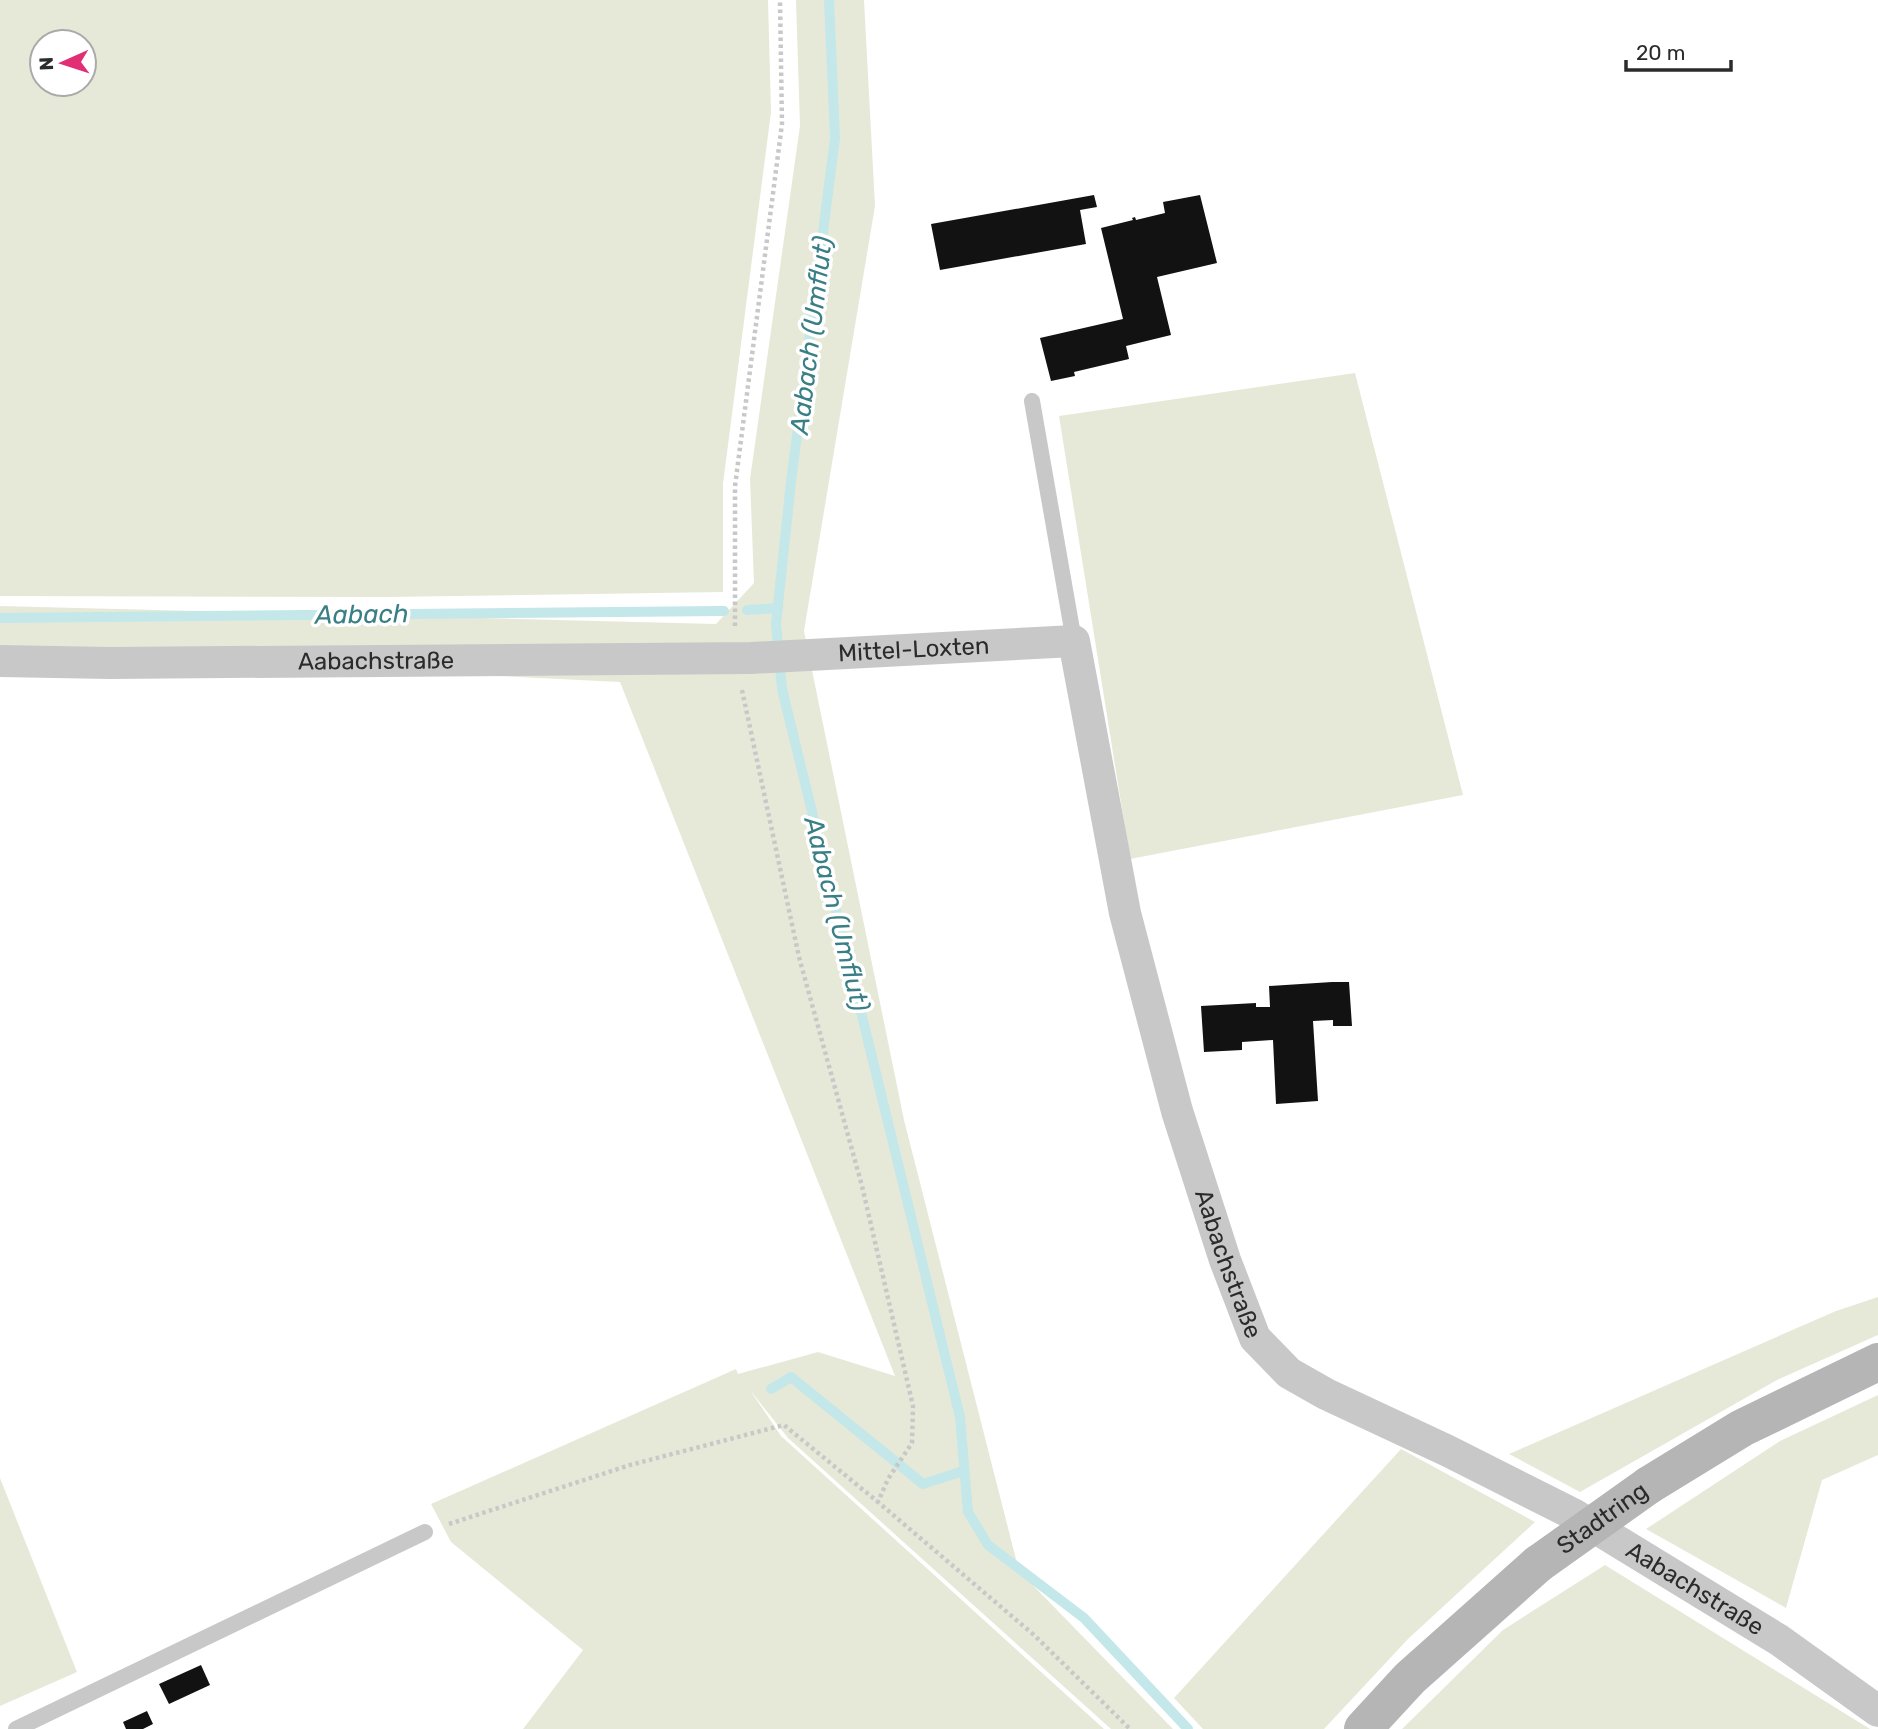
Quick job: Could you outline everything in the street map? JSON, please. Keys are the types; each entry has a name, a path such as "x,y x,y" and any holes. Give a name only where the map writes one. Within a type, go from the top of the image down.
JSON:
{"street":[{"name":"Mittel-Loxten","path":"743,658 1074,641"},
{"name":"Aabachstraße","path":"1074,641 1132,939 1177,1111 1226,1261 1255,1338 1289,1373 1326,1394 1573,1514 1779,1640 1878,1711"},
{"name":"Aabachstraße","path":"0,661 124,663 743,658"},
{"name":"Stadtring","path":"1363,1729 1410,1678 1538,1564 1649,1485 1742,1428 1878,1362"}],"lane":[{"path":"1032,401 1074,641"},
{"path":"16,1729 425,1532"}],"path":[{"path":"780,0 782,124 735,486 743,658 799,957 862,1186 913,1406 912,1443 888,1479 878,1502"},
{"path":"425,1532 630,1465 784,1425 1034,1635 1130,1729"}],"green space":[{"path":"0,0 768,0 771,112 723,484 723,592 386,597 0,596"},
{"path":"796,0 864,0 875,206 804,631 904,1120 1019,1571 1173,1729 1111,1729 788,1438 750,1390 781,1436 1104,1729 523,1729 583,1650 451,1542 431,1504 736,1369 738,1374 818,1352 895,1376 620,682 0,651 0,606 716,624 754,583 750,479 800,126"},
{"path":"1355,373 1463,795 1130,859 1059,416"},
{"path":"1878,1297 1878,1335 1777,1380 1580,1492 1509,1454 1836,1311"},
{"path":"1878,1395 1878,1455 1822,1480 1786,1608 1646,1529 1780,1441"},
{"path":"1401,1449 1535,1522 1408,1639 1324,1729 1203,1729 1174,1698"},
{"path":"0,1478 77,1672 0,1706"},
{"path":"1605,1565 1870,1729 1402,1729 1503,1630"}],"building":[{"path":"1094,195 1097,207 1080,210 1086,244 940,270 931,224"},
{"path":"1200,195 1217,263 1157,277 1171,335 1126,346 1129,359 1074,372 1075,376 1051,381 1040,338 1123,319 1101,228 1133,220 1135,217 1136,220 1165,213 1163,202"},
{"path":"1349,982 1352,1026 1333,1026 1333,1020 1313,1021 1318,1101 1276,1104 1273,1040 1242,1042 1242,1050 1204,1052 1201,1006 1256,1003 1256,1007 1270,1007 1269,986"},
{"path":"201,1665 210,1685 169,1704 159,1684"},
{"path":"147,1711 153,1724 143,1729 126,1729 123,1722"}],"waterway":[{"name":"Aabach (Umflut)","path":"829,0 835,138 791,482 776,624 782,689 960,1417 968,1512 988,1545 1084,1618 1188,1729"},
{"name":"Aabach","path":"747,610 778,608"},
{"name":"Aabach","path":"0,618 724,611"},
{"path":"771,1389 791,1377 923,1484 963,1471"}]}
